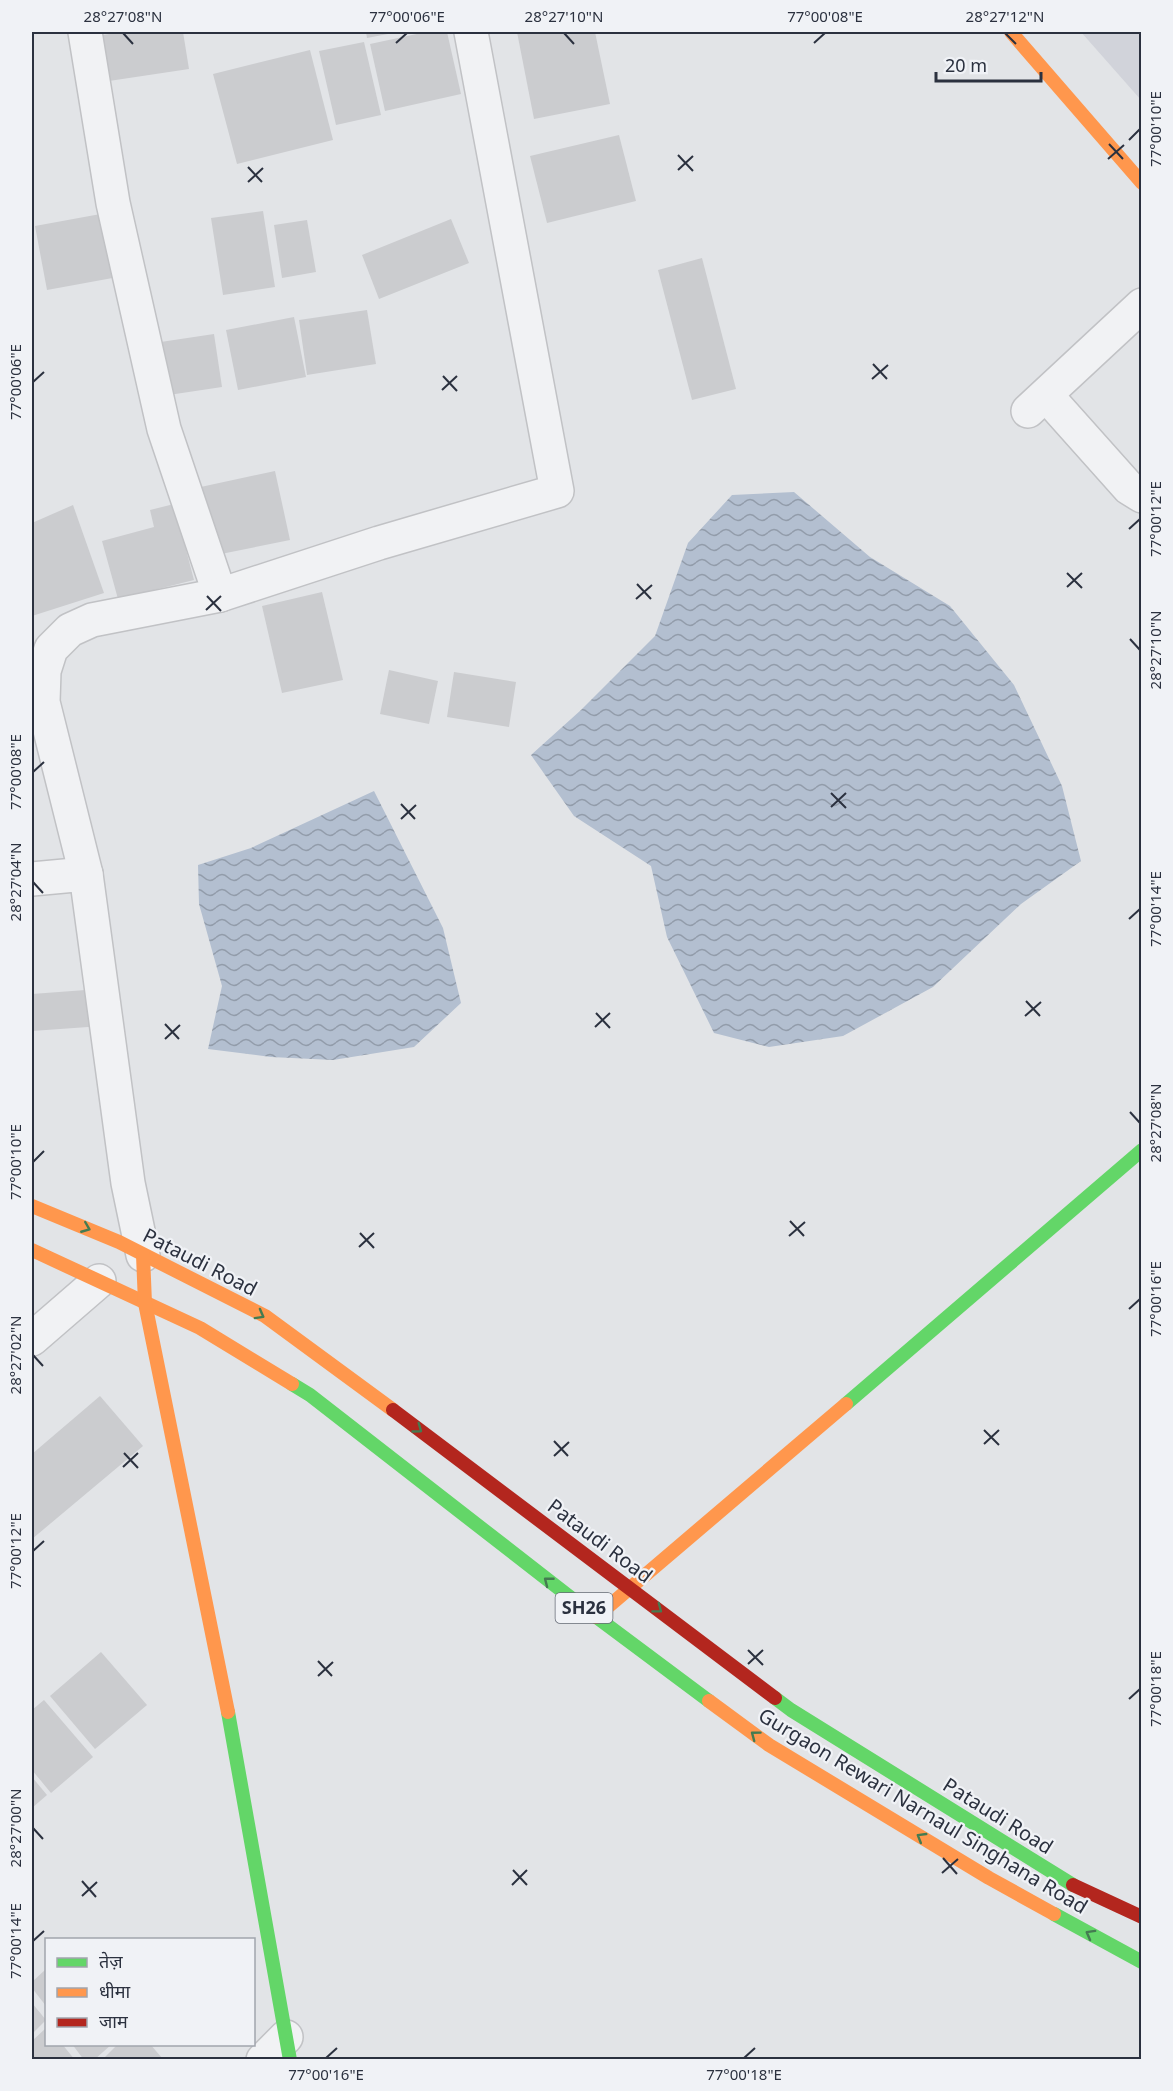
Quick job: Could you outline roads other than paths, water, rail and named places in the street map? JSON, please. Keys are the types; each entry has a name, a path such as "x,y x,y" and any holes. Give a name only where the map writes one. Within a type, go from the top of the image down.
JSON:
{"main road":[{"path":"1011,32 1142,183"},
{"path":"596,1617 1142,1150"},
{"name":"Pataudi Road","path":"32,1206 119,1242 264,1316 430,1437 791,1710 1063,1880 1142,1917"},
{"name":"Gurgaon Rewari Narnaul Singhana Road","path":"32,1250 200,1328 310,1395 596,1617 769,1745 989,1878 1142,1962"},
{"path":"143,1255 145,1303 238,1762 288,2048"}],"street":[{"path":"85,32 113,203 164,429 220,595"},
{"path":"143,1255 128,1183 86,874 43,702 44,671 41,639 92,621 220,595 390,539 556,491 471,32"},
{"path":"1142,305 1037,403 1129,488 1142,496"},
{"path":"32,879 86,874"},
{"path":"32,1339 99,1281"},
{"path":"263,2060 288,2048"}],"water":[{"path":"794,492 870,557 950,606 1014,685 1062,786 1081,861 1021,904 933,987 843,1036 769,1047 714,1033 667,937 651,866 574,816 531,755 581,710 655,636 688,543 732,495"},
{"path":"374,791 443,928 461,1003 414,1047 333,1060 271,1057 208,1049 222,986 199,904 198,865 251,848"}]}
